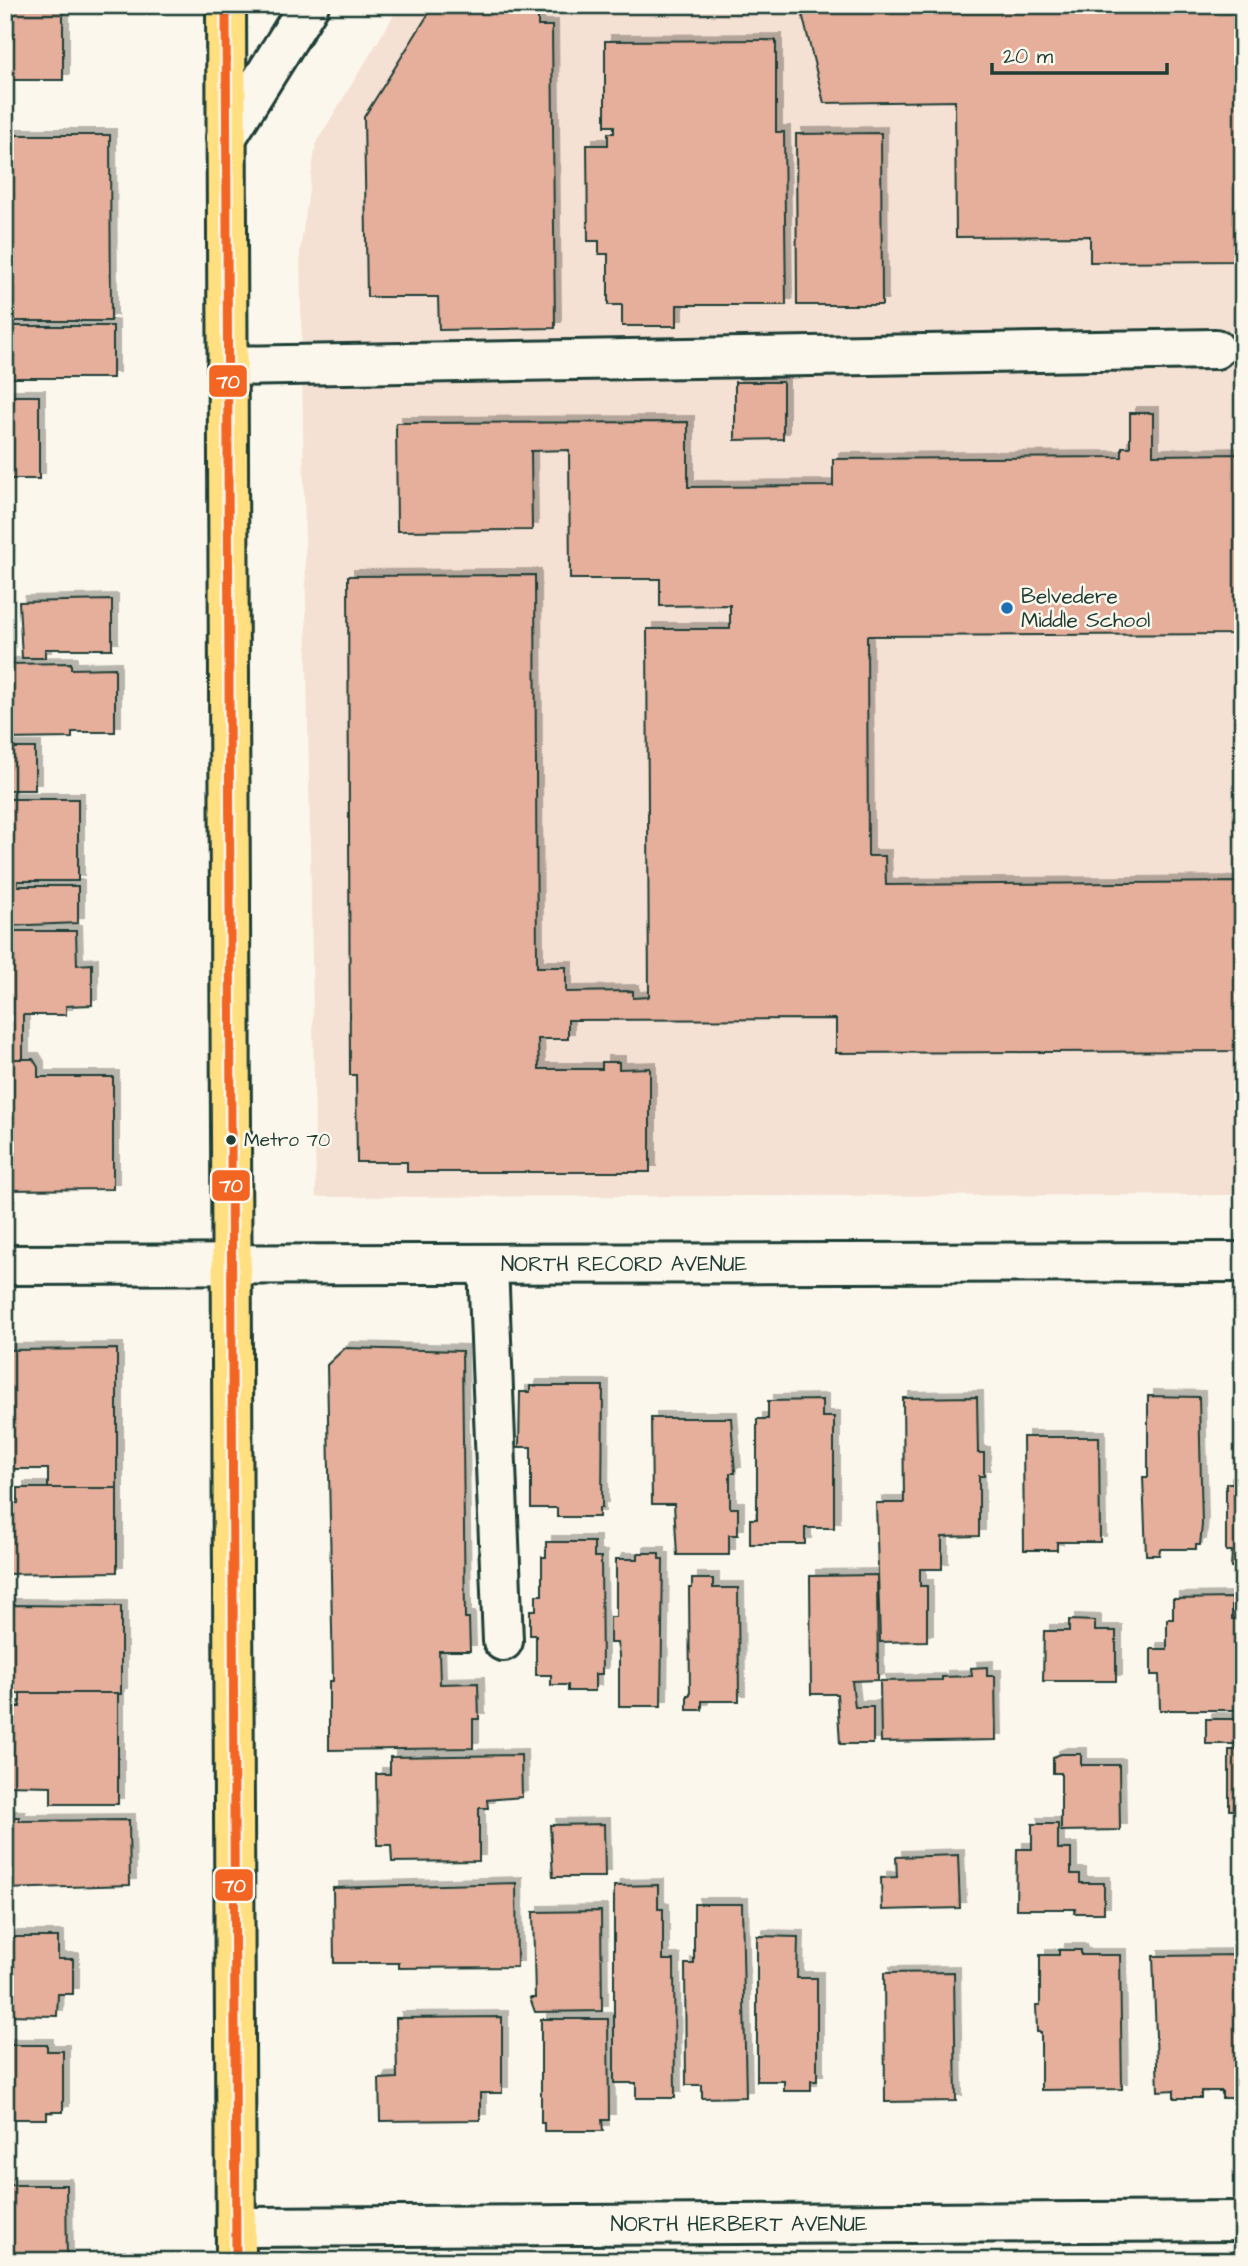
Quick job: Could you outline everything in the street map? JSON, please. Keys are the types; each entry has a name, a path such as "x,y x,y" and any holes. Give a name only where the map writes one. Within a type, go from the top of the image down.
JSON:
{"main road":[{"path":"226,5 236,2244"}],"street":[{"path":"226,138 309,5"},
{"path":"227,366 1215,349"},
{"name":"NORTH RECORD AVENUE","path":"5,1265 1243,1262"},
{"path":"488,1265 503,1641"},
{"name":"NORTH HERBERT AVENUE","path":"236,2244 1243,2221"}],"shaded area":[{"path":"400,5 1243,5 1243,1195 316,1197 300,251 316,143"}],"building":[{"path":"5,5 63,5 63,80 5,80"},
{"path":"434,5 538,5 538,26 552,26 555,328 439,330 438,297 367,297 364,117"},
{"path":"800,5 1243,5 1243,261 1090,262 1090,236 956,237 955,101 824,103"},
{"path":"776,40 776,132 784,132 786,305 677,305 677,326 622,326 622,305 608,305 608,254 599,254 599,241 588,241 587,145 608,145 608,133 614,133 614,126 605,126 605,41"},
{"path":"881,133 882,305 797,305 796,134"},
{"path":"5,135 110,135 111,321 5,321"},
{"path":"5,326 113,326 113,378 12,378 12,364 5,364"},
{"path":"735,382 783,382 783,439 735,440"},
{"path":"5,396 39,396 39,479 5,479"},
{"path":"1130,413 1153,413 1153,455 1243,454 1243,634 867,636 868,856 885,856 886,885 1243,882 1243,1051 836,1053 836,1019 568,1020 568,1039 538,1039 539,1069 602,1069 602,1062 619,1062 619,1069 650,1068 650,1172 407,1172 407,1162 357,1162 356,1075 350,1075 348,576 535,575 537,967 566,967 566,992 633,991 633,998 649,997 647,629 730,629 730,605 660,606 660,579 570,579 569,450 531,451 532,530 397,531 396,423 688,422 688,487 833,486 833,459 1122,457 1122,447 1130,447"},
{"path":"112,600 112,649 45,649 45,658 22,658 19,602"},
{"path":"71,663 71,669 115,668 115,732 72,732 72,738 5,739 5,664"},
{"path":"5,748 35,748 35,790 5,790"},
{"path":"5,799 78,799 78,881 18,881 18,886 78,886 78,923 5,926"},
{"path":"5,931 76,931 77,965 92,964 92,1005 66,1006 66,1015 23,1015 23,1059 5,1059"},
{"path":"5,1059 33,1059 38,1067 38,1077 113,1077 113,1189 5,1190"},
{"path":"345,1348 462,1351 465,1618 469,1618 470,1651 439,1651 440,1684 478,1683 479,1719 473,1719 473,1748 329,1750 329,1681 333,1681 327,1365"},
{"path":"117,1349 117,1488 48,1488 48,1469 5,1469 5,1350"},
{"path":"530,1386 603,1386 602,1508 599,1508 599,1517 557,1517 557,1508 531,1508 531,1447 519,1447 520,1392 530,1392"},
{"path":"1148,1396 1199,1397 1202,1525 1200,1545 1196,1545 1196,1549 1160,1549 1159,1555 1146,1555 1143,1477 1148,1477"},
{"path":"977,1397 978,1453 984,1453 984,1476 979,1476 979,1536 942,1537 942,1569 920,1569 920,1586 927,1586 927,1641 880,1642 876,1503 904,1503 903,1398"},
{"path":"822,1400 822,1417 834,1417 834,1528 805,1528 805,1544 750,1544 750,1519 757,1519 757,1419 768,1419 768,1401"},
{"path":"651,1418 731,1418 735,1473 730,1473 730,1508 738,1508 738,1535 729,1535 729,1555 677,1555 674,1504 652,1504"},
{"path":"1023,1437 1099,1437 1100,1542 1057,1542 1057,1550 1024,1550"},
{"path":"1226,1483 1243,1483 1243,1588 1242,1567 1231,1567 1232,1551 1226,1551"},
{"path":"18,1488 117,1488 117,1572 5,1574 5,1504 18,1503"},
{"path":"546,1542 594,1542 594,1557 601,1557 602,1674 595,1674 595,1691 568,1691 568,1685 551,1685 551,1675 536,1675 536,1635 530,1635 530,1610 536,1610 536,1595 542,1595 542,1557 546,1557"},
{"path":"638,1553 659,1553 659,1559 663,1559 661,1706 619,1706 619,1654 617,1643 610,1643 610,1617 616,1617 616,1559 638,1559"},
{"path":"877,1575 878,1680 852,1681 855,1707 873,1707 873,1744 840,1744 837,1694 811,1694 810,1576"},
{"path":"692,1579 713,1579 713,1588 738,1588 739,1701 702,1701 702,1710 687,1710 687,1695 690,1695 689,1588 692,1588"},
{"path":"1232,1598 1232,1619 1237,1619 1238,1710 1160,1710 1159,1675 1151,1675 1151,1649 1167,1649 1167,1619 1173,1619 1173,1599"},
{"path":"7,1605 121,1606 121,1694 5,1693"},
{"path":"1069,1620 1095,1621 1095,1631 1116,1631 1116,1681 1043,1681 1044,1631 1069,1631"},
{"path":"987,1667 987,1676 995,1676 996,1740 881,1742 880,1681 942,1680 942,1677 972,1676 971,1668"},
{"path":"20,1693 118,1693 118,1804 51,1804 51,1786 5,1785 5,1707 20,1707"},
{"path":"1206,1719 1243,1719 1243,1744 1206,1744"},
{"path":"1229,1750 1243,1750 1243,1810 1229,1810"},
{"path":"1061,1754 1081,1754 1081,1765 1119,1765 1120,1830 1061,1831 1061,1773 1053,1773 1053,1757"},
{"path":"521,1755 522,1797 487,1800 488,1808 479,1808 479,1861 392,1862 391,1845 377,1845 376,1774 390,1774 390,1757"},
{"path":"5,1817 19,1817 19,1821 129,1820 130,1885 5,1889"},
{"path":"604,1824 605,1877 553,1877 550,1825"},
{"path":"1032,1824 1058,1824 1058,1849 1071,1849 1071,1874 1080,1874 1080,1883 1104,1883 1104,1913 1074,1913 1075,1909 1016,1909 1017,1849 1032,1849"},
{"path":"958,1855 960,1908 882,1910 881,1878 897,1877 896,1857"},
{"path":"516,1883 517,1967 399,1968 399,1963 334,1963 333,1888"},
{"path":"658,1885 658,1909 663,1909 663,1960 674,1960 675,2098 636,2098 636,2083 614,2083 614,1886"},
{"path":"694,1904 742,1904 746,2097 702,2098 702,2085 686,2085 685,1964 694,1964"},
{"path":"601,1911 602,2011 535,2012 530,1998 535,1998 533,1912"},
{"path":"757,1936 798,1937 797,1978 817,1978 817,2081 811,2081 811,2091 784,2091 784,2081 757,2081"},
{"path":"5,1937 58,1937 58,1959 73,1959 73,1994 58,1994 57,2016 5,2015"},
{"path":"1059,1950 1081,1950 1081,1955 1120,1955 1122,2089 1041,2090 1041,2032 1037,2032 1036,2005 1040,2005 1040,1955 1059,1955"},
{"path":"1243,1955 1243,2098 1222,2098 1222,2091 1201,2091 1201,2098 1174,2098 1174,2090 1158,2091 1153,1956"},
{"path":"954,1972 956,2101 885,2102 884,1973"},
{"path":"502,2017 502,2093 480,2093 480,2120 380,2121 379,2079 397,2078 396,2018"},
{"path":"541,2019 608,2019 609,2120 602,2120 603,2131 544,2131 544,2123 541,2123"},
{"path":"5,2045 47,2045 47,2051 63,2051 63,2112 47,2112 47,2119 5,2119"},
{"path":"5,2185 66,2185 67,2261 5,2261"}],"transit line":[{"name":"70","path":"226,5 236,2261"}],"place":[{"name":"Belvedere Middle School","path":"1007,608"},
{"name":"Metro 70","path":"231,1140"}]}
